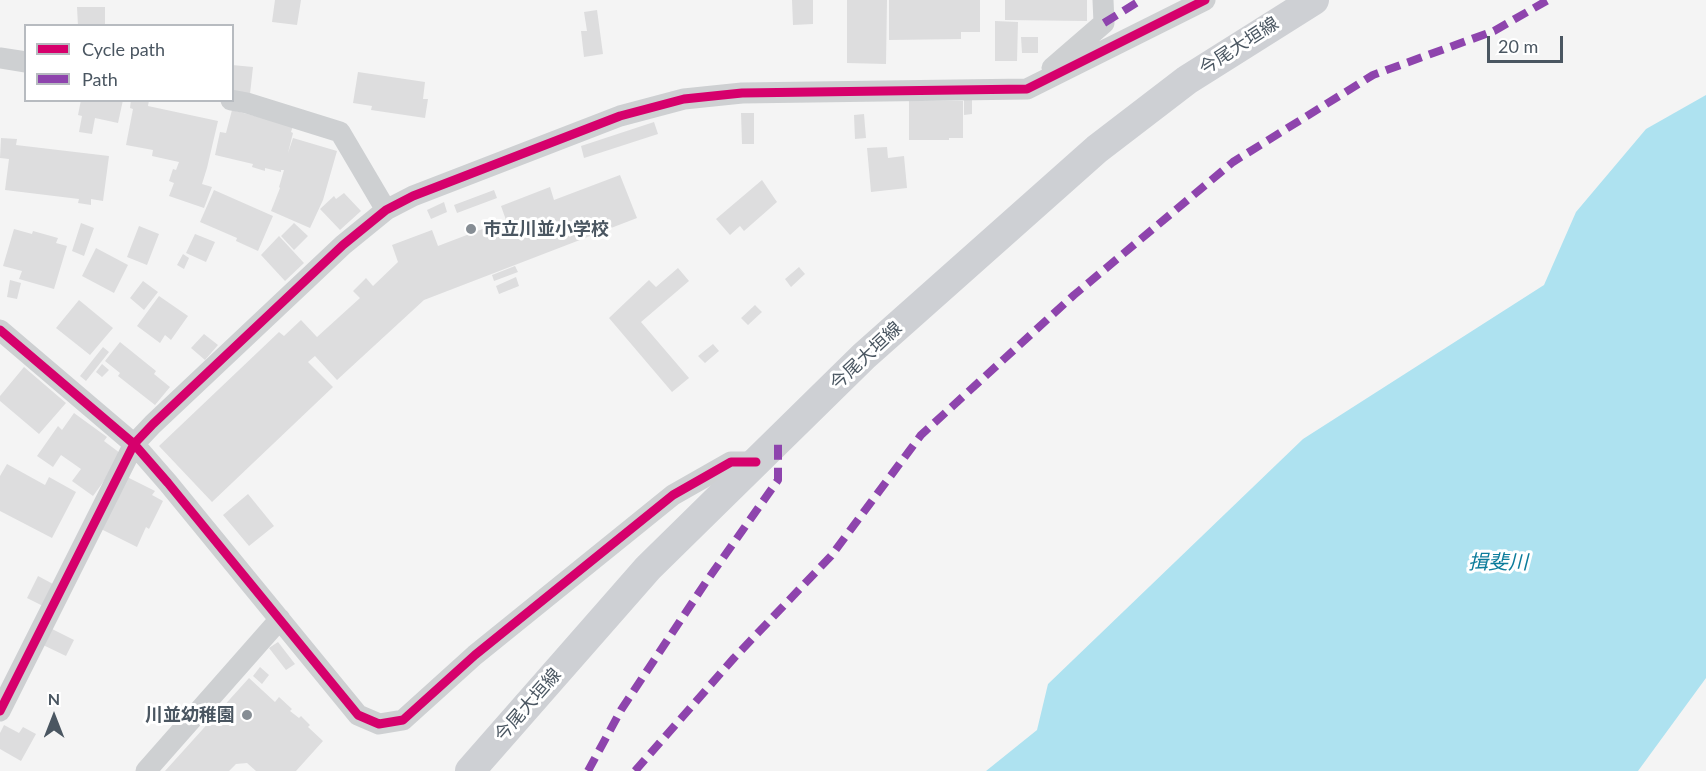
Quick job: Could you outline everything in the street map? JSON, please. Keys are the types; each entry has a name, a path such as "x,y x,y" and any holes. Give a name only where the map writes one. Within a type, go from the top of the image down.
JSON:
{"main road":[{"name":"今尾大垣線","path":"470,771 648,568 864,356 1097,149 1187,80 1314,0"}],"street":[{"path":"1027,89 1104,23 1103,0"},
{"path":"0,711 134,444 343,245 386,210 413,196 620,116 684,99 742,93 1027,89 1205,0"},
{"path":"0,58 24,62"},
{"path":"234,101 340,132 386,210"},
{"path":"0,330 134,444 358,715 379,724 403,720 475,655 672,495 731,462 756,462"},
{"path":"146,771 280,619"}],"water":[{"name":"揖斐川","path":"1706,95 1706,678 1638,771 986,771 1037,730 1048,684 1303,439 1544,285 1576,212 1646,129"}],"building":[{"path":"275,0 301,0 297,25 272,22"},
{"path":"792,0 813,0 813,24 793,25"},
{"path":"847,0 887,0 886,64 847,63"},
{"path":"889,0 980,0 980,32 961,32 961,39 889,40"},
{"path":"1005,0 1087,0 1087,21 1005,20"},
{"path":"77,7 105,7 105,24 78,24"},
{"path":"597,10 603,54 584,57 581,31 587,31 584,12"},
{"path":"995,21 1018,22 1017,61 995,61"},
{"path":"1021,37 1038,37 1038,53 1022,53"},
{"path":"234,65 253,67 250,94 234,92"},
{"path":"358,72 425,82 423,99 428,99 425,118 371,110 372,106 353,103"},
{"path":"964,97 972,97 972,114 964,115"},
{"path":"909,101 963,101 963,138 909,140"},
{"path":"81,102 123,102 118,123 95,118 92,134 79,132 82,116 78,115"},
{"path":"131,102 149,102 148,106 218,121 202,184 212,187 204,208 169,196 174,183 169,181 173,169 176,170 179,162 152,156 153,150 126,145 133,109 130,108"},
{"path":"232,110 293,126 288,153 293,138 337,151 323,200 310,228 271,211 284,170 281,172 265,168 265,171 252,167 253,164 215,155 220,132 226,133"},
{"path":"741,113 754,113 754,144 742,144"},
{"path":"864,114 866,138 855,139 854,115"},
{"path":"654,122 658,134 584,158 581,146"},
{"path":"1,138 17,139 16,145 109,156 103,201 91,199 91,205 78,203 79,199 5,190 9,159 0,158"},
{"path":"887,147 888,158 904,156 907,188 871,192 867,148"},
{"path":"620,175 637,218 424,300 337,380 315,356 308,362 333,387 212,502 159,446 279,332 284,336 301,320 317,337 360,298 353,291 366,278 373,286 398,262 392,245 432,230 438,246 506,220 501,206 550,187 554,200"},
{"path":"762,180 777,202 744,231 740,226 730,235 716,219"},
{"path":"214,190 273,216 258,251 236,241 237,238 200,222"},
{"path":"494,190 497,198 457,213 454,205"},
{"path":"344,193 361,211 340,230 320,209 334,196 336,199"},
{"path":"444,202 447,212 431,219 427,210"},
{"path":"81,223 94,228 84,256 72,251"},
{"path":"294,223 308,236 294,250 281,236"},
{"path":"139,226 159,234 147,265 127,257"},
{"path":"14,229 32,234 33,231 58,238 56,243 67,246 54,289 19,279 22,271 3,266"},
{"path":"195,234 215,242 206,262 186,253"},
{"path":"279,236 304,263 285,281 261,255"},
{"path":"96,248 128,265 114,293 82,276"},
{"path":"183,254 189,258 184,269 177,265"},
{"path":"515,266 518,272 494,281 492,275"},
{"path":"799,267 805,274 791,287 785,279"},
{"path":"678,268 689,281 641,322 689,378 672,392 609,318 649,280 656,287"},
{"path":"516,277 519,286 499,294 496,286"},
{"path":"10,280 21,283 17,299 7,297"},
{"path":"143,281 158,292 144,310 130,298"},
{"path":"159,296 188,316 171,340 165,335 160,343 137,326"},
{"path":"79,300 113,328 90,355 56,328"},
{"path":"755,305 762,312 748,325 741,318"},
{"path":"204,334 218,345 205,360 191,348"},
{"path":"120,342 156,371 154,374 170,387 155,405 118,376 120,373 105,361"},
{"path":"713,344 719,351 705,363 698,356"},
{"path":"103,347 109,352 86,381 80,376"},
{"path":"102,364 109,370 102,377 96,372"},
{"path":"24,367 66,403 39,434 0,401 0,396"},
{"path":"74,413 107,437 104,441 120,453 118,462 93,496 72,481 81,469 61,455 53,467 37,456 58,426 62,430"},
{"path":"7,464 45,485 49,477 76,492 52,538 0,511 0,476"},
{"path":"127,477 155,491 152,495 163,501 149,529 146,527 137,547 101,529"},
{"path":"248,494 274,526 249,546 223,515"},
{"path":"38,576 53,584 43,606 27,598"},
{"path":"50,628 74,640 66,656 41,644"},
{"path":"278,642 295,664 286,670 269,648"},
{"path":"260,667 269,675 262,684 253,676"},
{"path":"249,678 275,702 279,697 292,709 290,711 299,718 301,716 310,725 308,727 323,741 296,771 256,771 247,763 236,764 229,771 165,771"},
{"path":"4,725 19,733 23,727 36,734 21,761 0,749 0,733"}],"marked path":[{"path":"1104,23 1141,0"},
{"path":"635,771 734,658 831,556 921,435 1074,295 1233,162 1373,75 1494,31 1548,0"},
{"path":"588,771 621,710 706,582 778,480 778,442"}],"cycle path":[{"path":"0,711 134,444 343,245 386,210 413,196 620,116 684,99 742,93 1027,89 1205,0"},
{"path":"0,330 134,444 358,715 379,724 403,720 475,655 673,495 731,462 756,462"}],"place":[{"name":"市立川並小学校","path":"471,229"},
{"name":"川並幼稚園","path":"247,715"}]}
